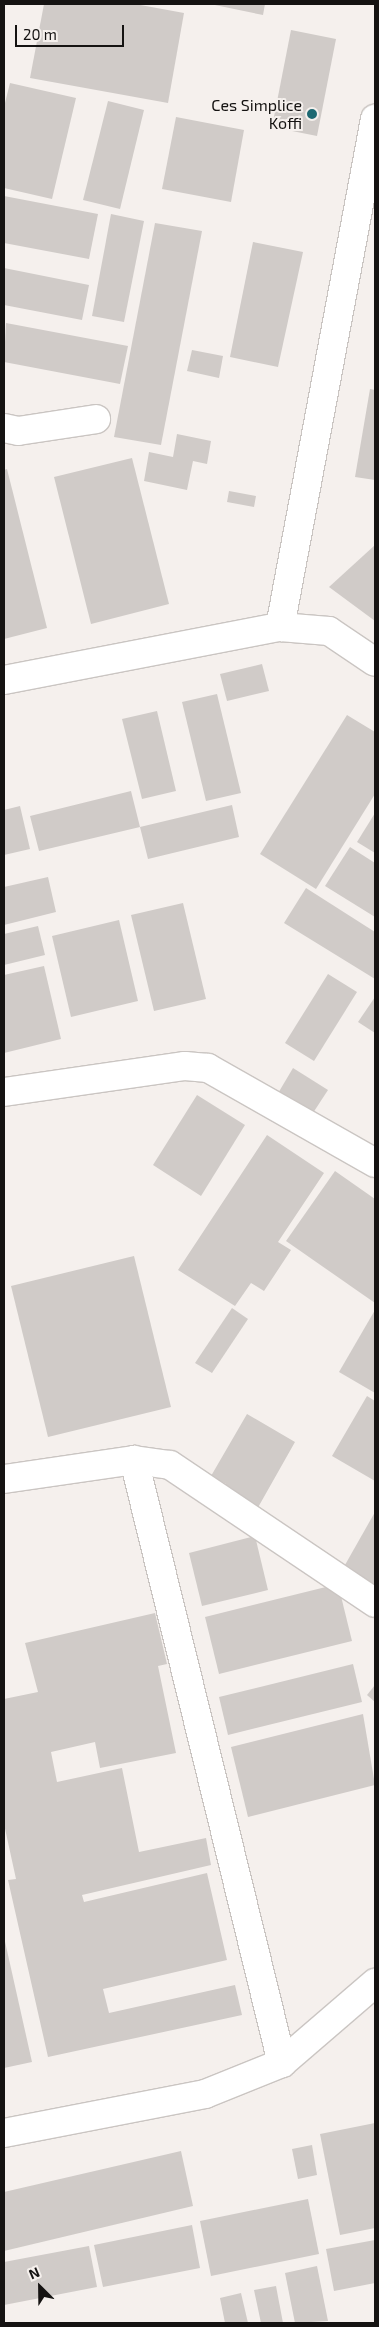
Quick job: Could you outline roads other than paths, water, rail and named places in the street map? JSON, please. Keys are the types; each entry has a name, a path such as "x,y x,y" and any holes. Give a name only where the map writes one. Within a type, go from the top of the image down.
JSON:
{"street":[{"path":"280,627 375,121"},
{"path":"4,428 18,431 96,419"},
{"path":"4,680 280,627 329,631 375,662"},
{"path":"4,1092 185,1066 208,1068 375,1163"},
{"path":"4,1479 134,1460 187,1473 375,1603"},
{"path":"134,1460 282,2063"},
{"path":"4,2133 205,2094 282,2063 375,1983"}],"place":[{"name":"Ces Simplice Koffi","path":"312,114"}]}
